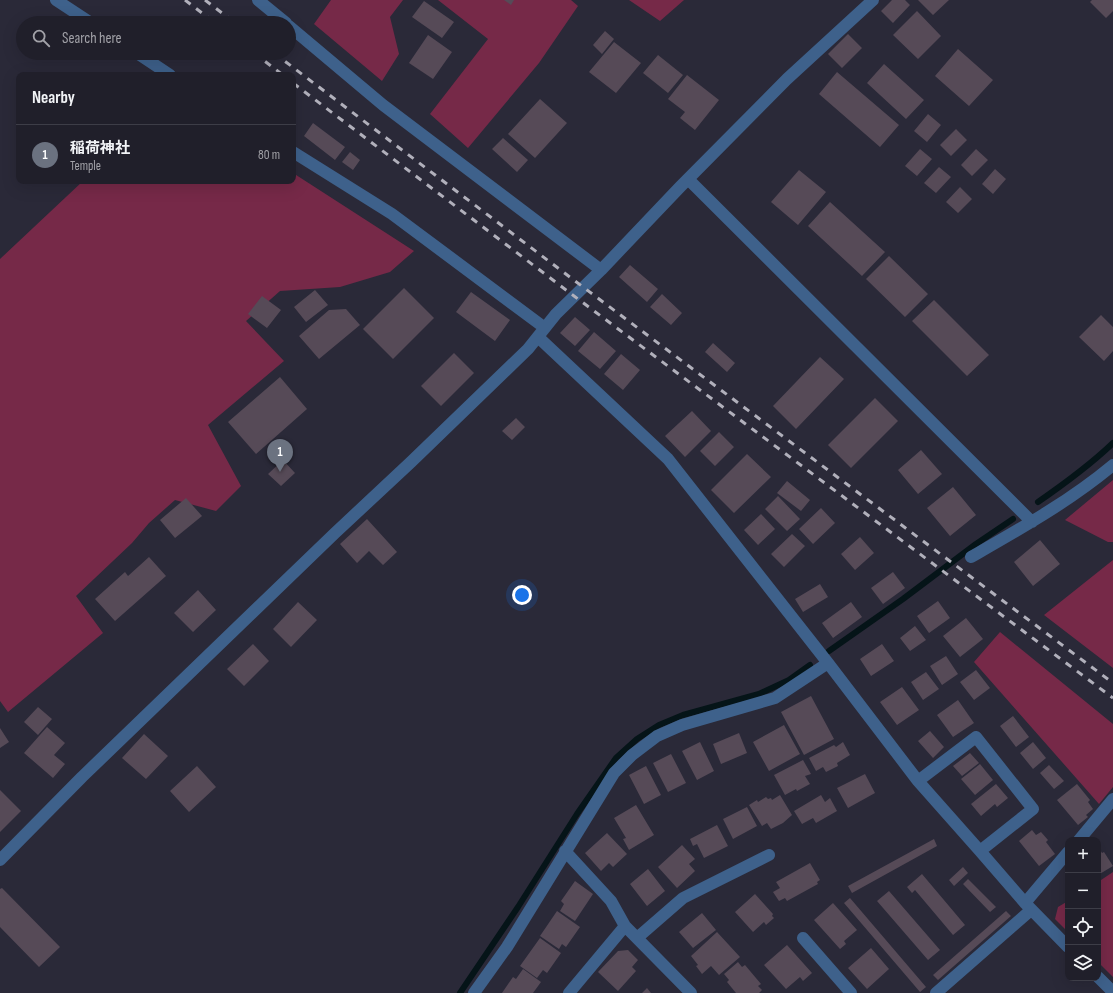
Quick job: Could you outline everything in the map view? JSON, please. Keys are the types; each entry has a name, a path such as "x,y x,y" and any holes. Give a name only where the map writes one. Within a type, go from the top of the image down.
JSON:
{"street":[{"path":"56,0 80,16"},
{"path":"258,0 277,16"},
{"path":"0,860 88,772 528,349 556,314 601,270 688,179 787,79 872,0"},
{"path":"296,32 383,105 601,270"},
{"path":"148,60 166,72"},
{"path":"296,154 392,214 541,332 668,459 828,663 918,782 980,850 1028,907 1066,945"},
{"path":"688,179 1032,522"},
{"path":"971,557 1032,522 1096,479 1113,465"},
{"path":"474,993 507,947 614,772 632,755 656,736 682,725 775,698 828,663"},
{"path":"918,782 976,737 1034,809 980,850"},
{"path":"1082,837 1113,800"},
{"path":"565,851 611,901 624,926 691,993"},
{"path":"637,938 683,898 769,855"},
{"path":"936,993 1028,907 1065,856"},
{"path":"569,993 624,926"},
{"path":"803,938 851,993"},
{"path":"1101,980 1113,992"}],"shaded area":[{"path":"331,0 403,0 390,17 399,54 382,81 314,24"},
{"path":"438,0 571,0 578,6 539,63 468,148 430,114 488,39"},
{"path":"629,0 684,0 660,21"},
{"path":"296,175 414,251 390,272 340,287 280,291 246,321 284,361 208,425 241,486 216,511 175,500 149,523 132,543 76,596 103,633 8,712 0,701 0,259 80,184 296,184"},
{"path":"1113,480 1113,542 1108,542 1065,520"},
{"path":"1113,560 1113,668 1044,615"},
{"path":"1000,632 1113,724 1113,787 1099,804 974,662"},
{"path":"1113,872 1113,977 1101,965 1101,880"},
{"path":"1065,903 1065,929 1055,919 1058,907"}],"building":[{"path":"504,0 514,0 511,5"},
{"path":"892,0 905,0 910,5 893,23 881,11"},
{"path":"918,0 949,0 933,15"},
{"path":"1092,0 1113,0 1113,11 1106,18 1090,2"},
{"path":"424,1 454,22 442,38 412,17"},
{"path":"917,11 941,36 918,59 893,35"},
{"path":"605,31 614,39 602,54 593,45"},
{"path":"848,34 862,48 842,68 828,54"},
{"path":"428,35 452,52 433,79 409,63"},
{"path":"614,42 641,63 616,93 589,72"},
{"path":"958,49 993,80 969,106 935,76"},
{"path":"658,55 683,75 668,93 643,73"},
{"path":"884,64 924,100 906,119 867,83"},
{"path":"837,72 899,125 880,147 819,94"},
{"path":"687,75 719,100 695,130 680,118 685,112 668,99"},
{"path":"540,99 567,123 535,158 508,134"},
{"path":"928,114 941,125 927,142 914,131"},
{"path":"313,123 345,147 335,160 304,136"},
{"path":"956,129 967,140 951,156 940,145"},
{"path":"503,138 528,160 517,172 492,149"},
{"path":"920,149 932,159 917,176 905,166"},
{"path":"976,149 988,160 972,176 961,165"},
{"path":"350,152 360,160 353,170 342,162"},
{"path":"939,167 951,177 936,193 924,183"},
{"path":"995,169 1006,179 993,194 982,184"},
{"path":"799,170 826,192 798,225 771,202"},
{"path":"960,187 972,199 958,213 946,202"},
{"path":"830,202 885,252 862,276 808,226"},
{"path":"889,256 928,294 905,317 866,279"},
{"path":"630,265 658,289 647,302 619,277"},
{"path":"404,288 434,318 393,359 363,329"},
{"path":"315,290 328,305 306,322 294,307"},
{"path":"471,292 510,320 495,341 456,312"},
{"path":"662,294 682,313 671,325 650,307"},
{"path":"262,296 281,310 267,328 248,314"},
{"path":"934,300 989,355 967,376 912,321"},
{"path":"346,309 360,325 319,359 299,336 329,310"},
{"path":"1101,315 1113,327 1113,351 1104,361 1079,337"},
{"path":"575,317 590,330 575,346 560,333"},
{"path":"594,332 616,351 600,369 578,351"},
{"path":"713,343 735,363 727,372 705,352"},
{"path":"454,353 474,373 441,406 421,386"},
{"path":"621,354 640,370 623,390 604,374"},
{"path":"820,357 844,379 796,429 773,406"},
{"path":"280,377 307,409 256,454 228,422"},
{"path":"875,398 898,421 851,468 828,445"},
{"path":"692,411 711,431 685,457 665,436"},
{"path":"516,418 525,427 512,440 502,431"},
{"path":"719,432 734,447 715,466 700,451"},
{"path":"921,450 942,474 918,494 898,470"},
{"path":"747,454 771,477 734,513 711,490"},
{"path":"283,460 295,473 281,486 268,474"},
{"path":"787,481 810,500 801,511 777,493"},
{"path":"953,487 976,515 950,536 927,508"},
{"path":"778,496 800,519 787,531 765,509"},
{"path":"186,498 202,516 175,538 160,520"},
{"path":"821,508 835,523 813,544 799,529"},
{"path":"761,514 775,529 758,545 744,530"},
{"path":"367,519 397,552 383,565 369,551 357,563 340,544"},
{"path":"792,534 805,546 784,567 771,554"},
{"path":"860,537 874,553 855,570 841,554"},
{"path":"1040,540 1060,564 1033,586 1014,562"},
{"path":"149,557 166,576 115,621 95,599 125,572 128,576"},
{"path":"893,572 905,588 883,604 871,588"},
{"path":"820,584 828,597 803,612 795,599"},
{"path":"198,590 216,610 193,632 174,613"},
{"path":"938,601 950,618 929,633 917,616"},
{"path":"298,602 317,620 291,647 273,629"},
{"path":"851,602 862,617 833,638 822,623"},
{"path":"966,618 983,639 960,657 943,636"},
{"path":"915,626 926,640 910,651 900,638"},
{"path":"253,644 269,661 244,686 227,669"},
{"path":"882,644 894,661 871,676 860,659"},
{"path":"946,656 958,674 942,685 930,666"},
{"path":"976,670 990,688 974,700 960,682"},
{"path":"926,672 939,689 923,700 911,682"},
{"path":"902,687 919,710 897,725 880,702"},
{"path":"811,696 834,739 804,755 781,712"},
{"path":"958,700 974,723 953,737 937,715"},
{"path":"38,707 52,719 38,735 24,722"},
{"path":"1013,716 1029,737 1016,747 1000,726"},
{"path":"784,725 800,754 769,771 753,742"},
{"path":"47,727 65,743 54,755 65,764 53,778 24,753"},
{"path":"0,728 9,742 0,748"},
{"path":"930,731 944,747 933,758 918,741"},
{"path":"739,733 747,753 721,764 713,744"},
{"path":"144,734 168,756 146,779 122,758"},
{"path":"700,742 714,771 697,780 682,751"},
{"path":"843,742 850,755 837,763 838,766 826,772 823,767 816,771 809,758 834,745 836,747"},
{"path":"1033,742 1046,758 1033,769 1020,753"},
{"path":"970,753 979,763 962,776 953,766"},
{"path":"671,754 686,783 668,792 653,763"},
{"path":"803,760 811,774 805,776 810,784 785,795 774,775"},
{"path":"980,764 993,780 975,795 961,779"},
{"path":"1049,765 1064,781 1054,789 1040,773"},
{"path":"197,766 216,787 189,812 170,791"},
{"path":"646,766 661,795 644,804 629,775"},
{"path":"865,774 875,793 848,808 837,788"},
{"path":"996,784 1008,798 997,807 995,804 981,816 971,804"},
{"path":"1077,784 1090,800 1088,802 1093,809 1086,815 1088,817 1078,825 1057,800"},
{"path":"0,790 21,811 0,832"},
{"path":"780,795 792,815 783,823 771,829 767,823 762,826 749,805 766,797 768,799 771,798 772,800"},
{"path":"821,795 825,802 830,798 837,811 816,823 813,818 802,824 794,811"},
{"path":"636,805 654,835 629,850 623,839 626,838 614,818"},
{"path":"747,807 757,826 733,839 723,819"},
{"path":"717,825 728,846 704,858 697,844 693,846 690,839"},
{"path":"1032,830 1036,835 1041,832 1048,840 1046,842 1055,854 1039,866 1019,841"},
{"path":"607,833 627,854 613,867 609,863 601,871 585,853"},
{"path":"934,839 937,846 852,893 848,886"},
{"path":"682,845 695,859 689,864 695,871 677,888 658,867"},
{"path":"1101,851 1102,853 1104,852 1113,866 1101,873"},
{"path":"810,863 820,880 817,882 818,884 787,901 785,898 779,901 773,892 780,888 776,882"},
{"path":"963,867 968,873 954,886 949,880"},
{"path":"648,869 665,891 647,906 630,884"},
{"path":"922,874 965,925 953,935 915,890 912,893 907,887"},
{"path":"968,879 996,907 990,912 963,884"},
{"path":"575,881 593,894 575,921 560,911 564,904 561,901"},
{"path":"2,888 60,947 39,967 0,927 0,889"},
{"path":"889,891 940,950 928,960 877,901"},
{"path":"755,894 773,914 772,916 774,918 766,925 764,922 753,932 735,912"},
{"path":"850,898 926,987 920,992 844,903"},
{"path":"833,903 857,930 844,941 846,944 840,949 814,920"},
{"path":"557,911 580,927 566,947 562,944 559,949 540,936"},
{"path":"1006,911 1011,916 938,980 933,975"},
{"path":"702,913 716,930 693,948 679,932"},
{"path":"717,932 740,957 719,975 711,966 702,974 696,966 698,965 691,956"},
{"path":"540,938 561,953 547,973 543,970 537,978 520,966"},
{"path":"787,945 812,973 803,981 800,977 786,989 764,965"},
{"path":"871,948 889,969 867,989 848,968"},
{"path":"628,950 638,960 632,967 636,971 618,991 598,972 618,951"},
{"path":"738,962 742,967 745,965 761,984 758,986 762,990 759,993 736,993 727,982 729,980 724,974"},
{"path":"523,969 541,982 533,993 502,993 513,977 516,979"},
{"path":"647,988 651,993 642,993"}],"waterway":[{"path":"1038,502 1076,474 1113,443"},
{"path":"829,651 903,599 976,544 1013,519"},
{"path":"460,993 518,907 577,814 616,758 637,739 659,725 683,715 759,694 789,680 810,665"}],"railway":[{"path":"185,0 206,16"},
{"path":"205,0 226,16"},
{"path":"263,60 279,72"},
{"path":"283,60 583,287 1113,683"},
{"path":"296,85 574,296 1113,698"}],"place":[{"name":"稲荷神社","path":"280,472"}]}
